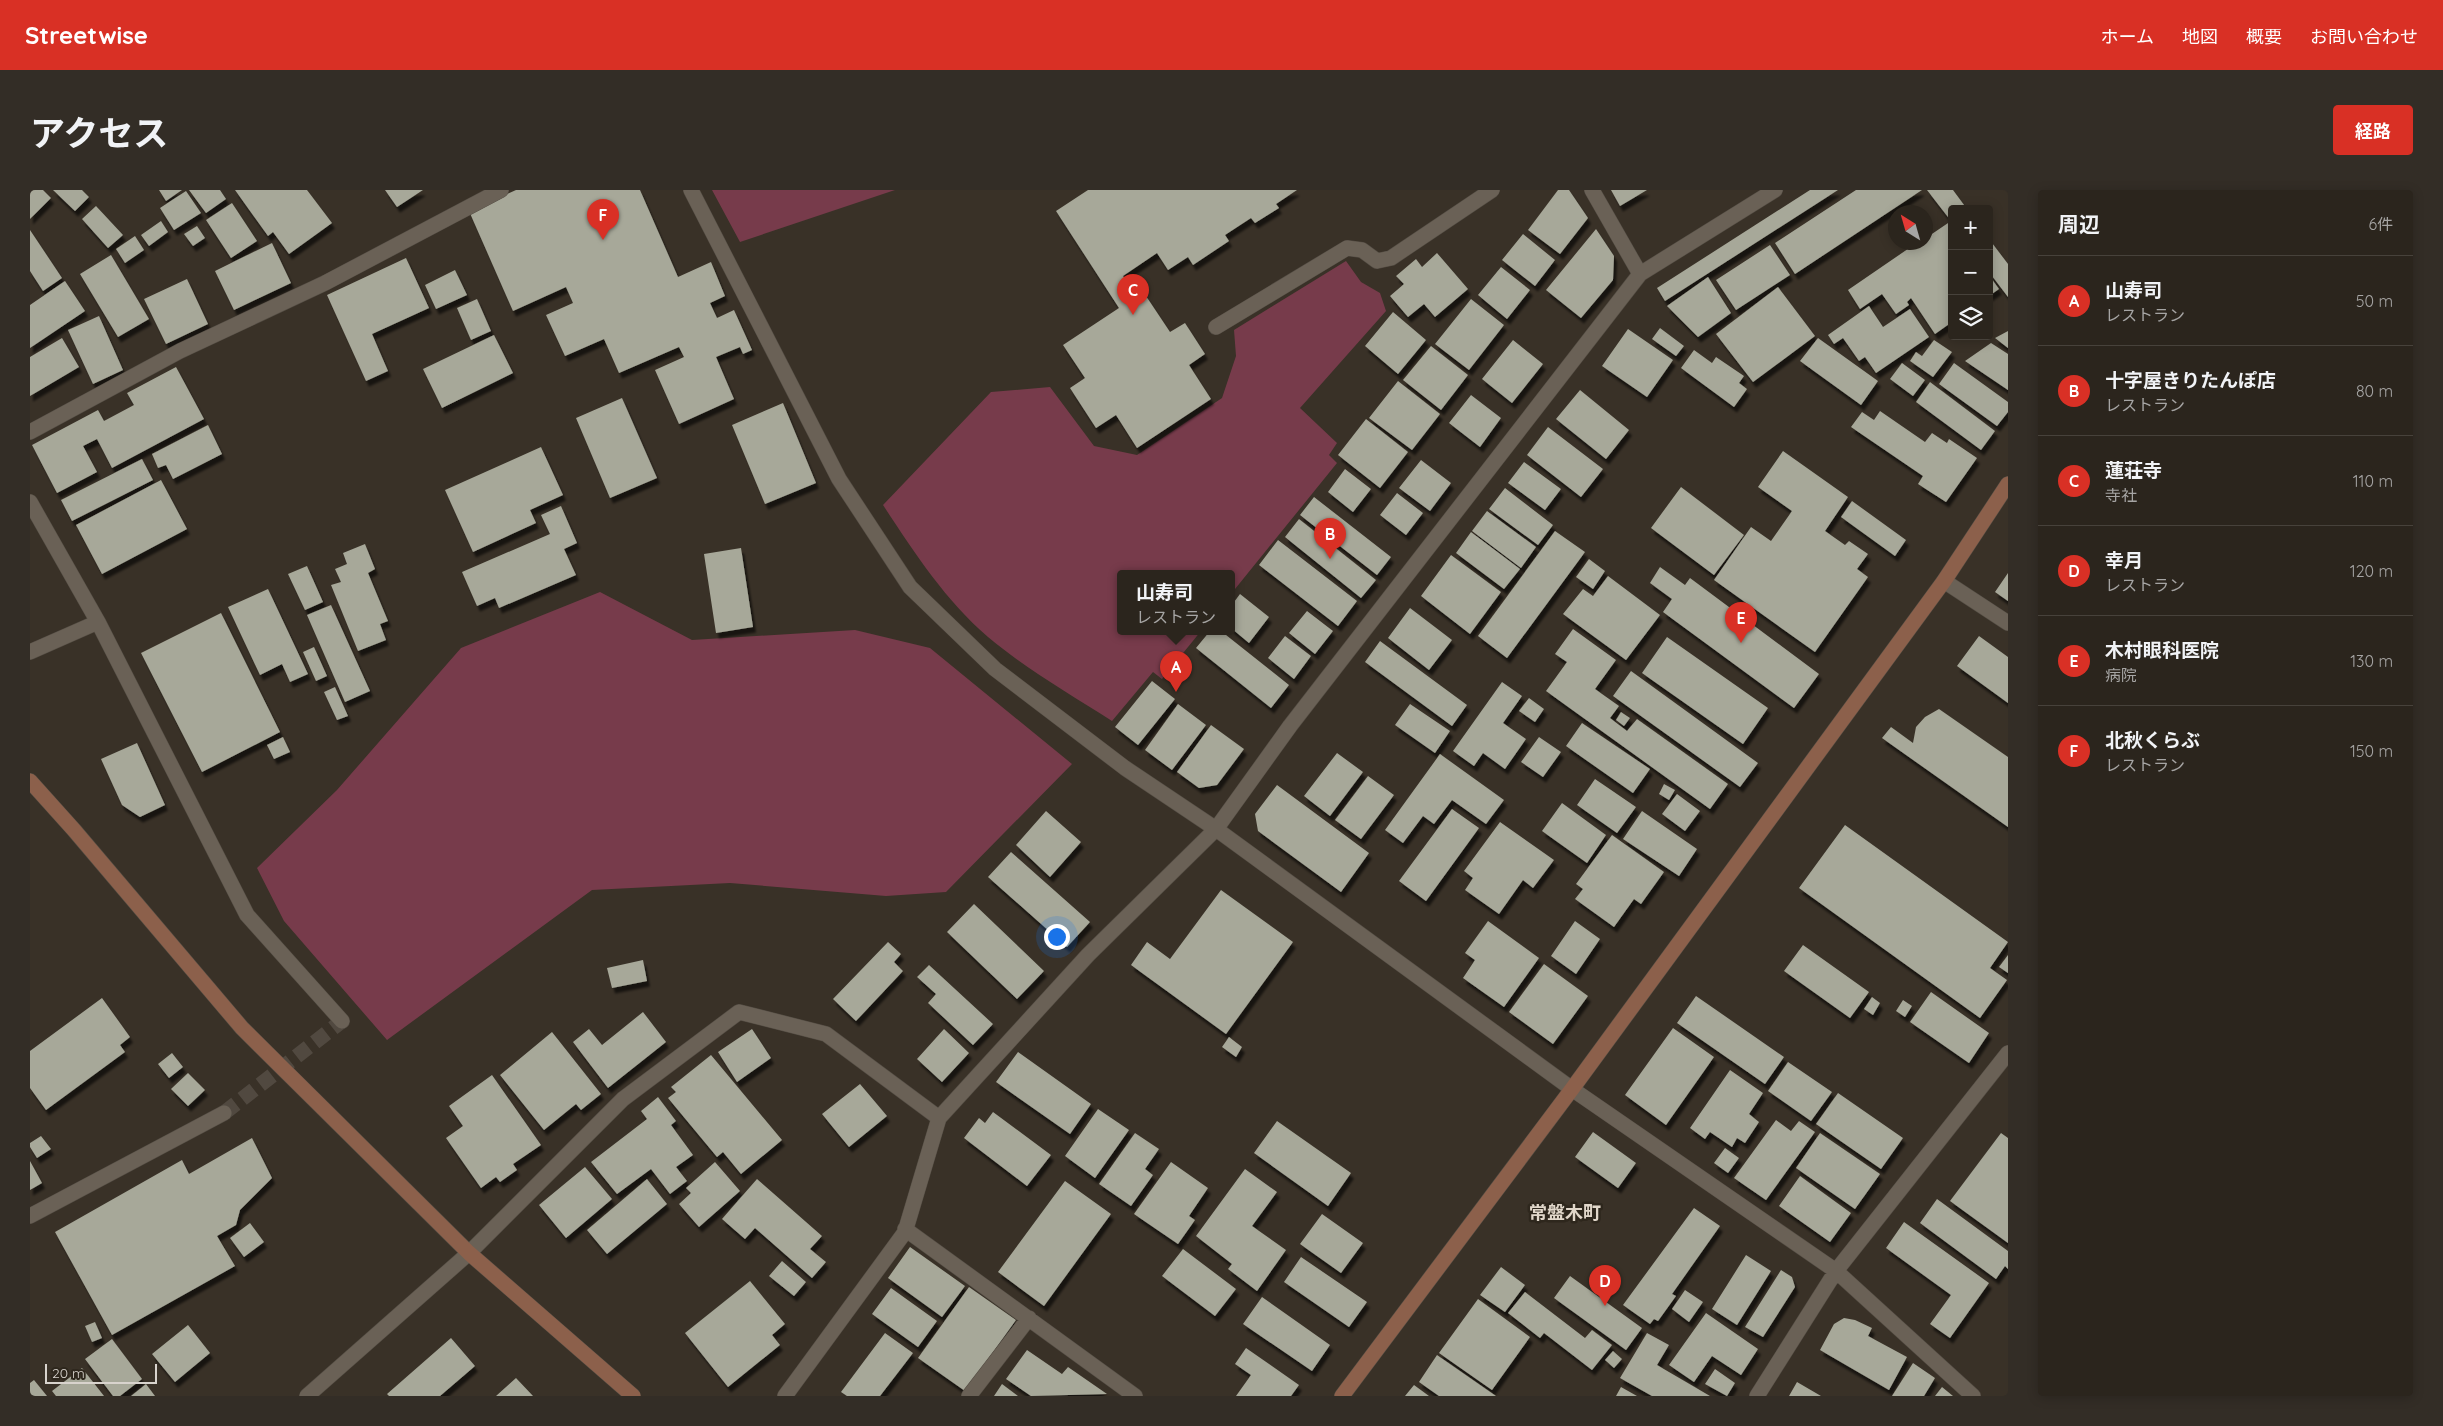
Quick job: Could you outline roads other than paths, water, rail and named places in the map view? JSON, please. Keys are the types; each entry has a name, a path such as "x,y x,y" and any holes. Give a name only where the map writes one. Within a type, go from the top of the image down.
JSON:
{"street":[{"path":"30,432 180,351 325,283 502,190"},
{"path":"691,190 839,479 910,587 995,669 1125,768 1216,830 1572,1089 1836,1271 1973,1396"},
{"path":"1216,327 1347,248 1362,250 1377,261 1391,258 1492,190"},
{"path":"1592,190 1640,274"},
{"path":"785,1396 906,1229 939,1118 1088,955 1216,830 1290,726 1640,274 1775,190"},
{"path":"1342,1396 1572,1089 1944,581 2008,484"},
{"path":"30,502 98,622 247,915 342,1021"},
{"path":"1944,581 2008,623"},
{"path":"30,652 98,622"},
{"path":"30,782 74,830 242,1028 469,1253 634,1396"},
{"path":"307,1396 469,1253 623,1099 740,1012 826,1034 939,1118"},
{"path":"1757,1396 1836,1271 2008,1053"},
{"path":"30,1216 224,1113"},
{"path":"906,1229 1135,1396"},
{"path":"969,1396 1030,1318"}],"tunnel":[{"path":"224,1113 342,1021"}],"place":[{"name":"北秋くらぶ","path":"603,240"},
{"name":"蓮荘寺","path":"1133,315"},
{"name":"十字屋きりたんぽ店","path":"1330,559"},
{"name":"木村眼科医院","path":"1741,643"},
{"name":"山寿司","path":"1176,692"},
{"name":"幸月","path":"1605,1306"}],"district":[{"name":"常盤木町","path":"1565,1213"}]}
